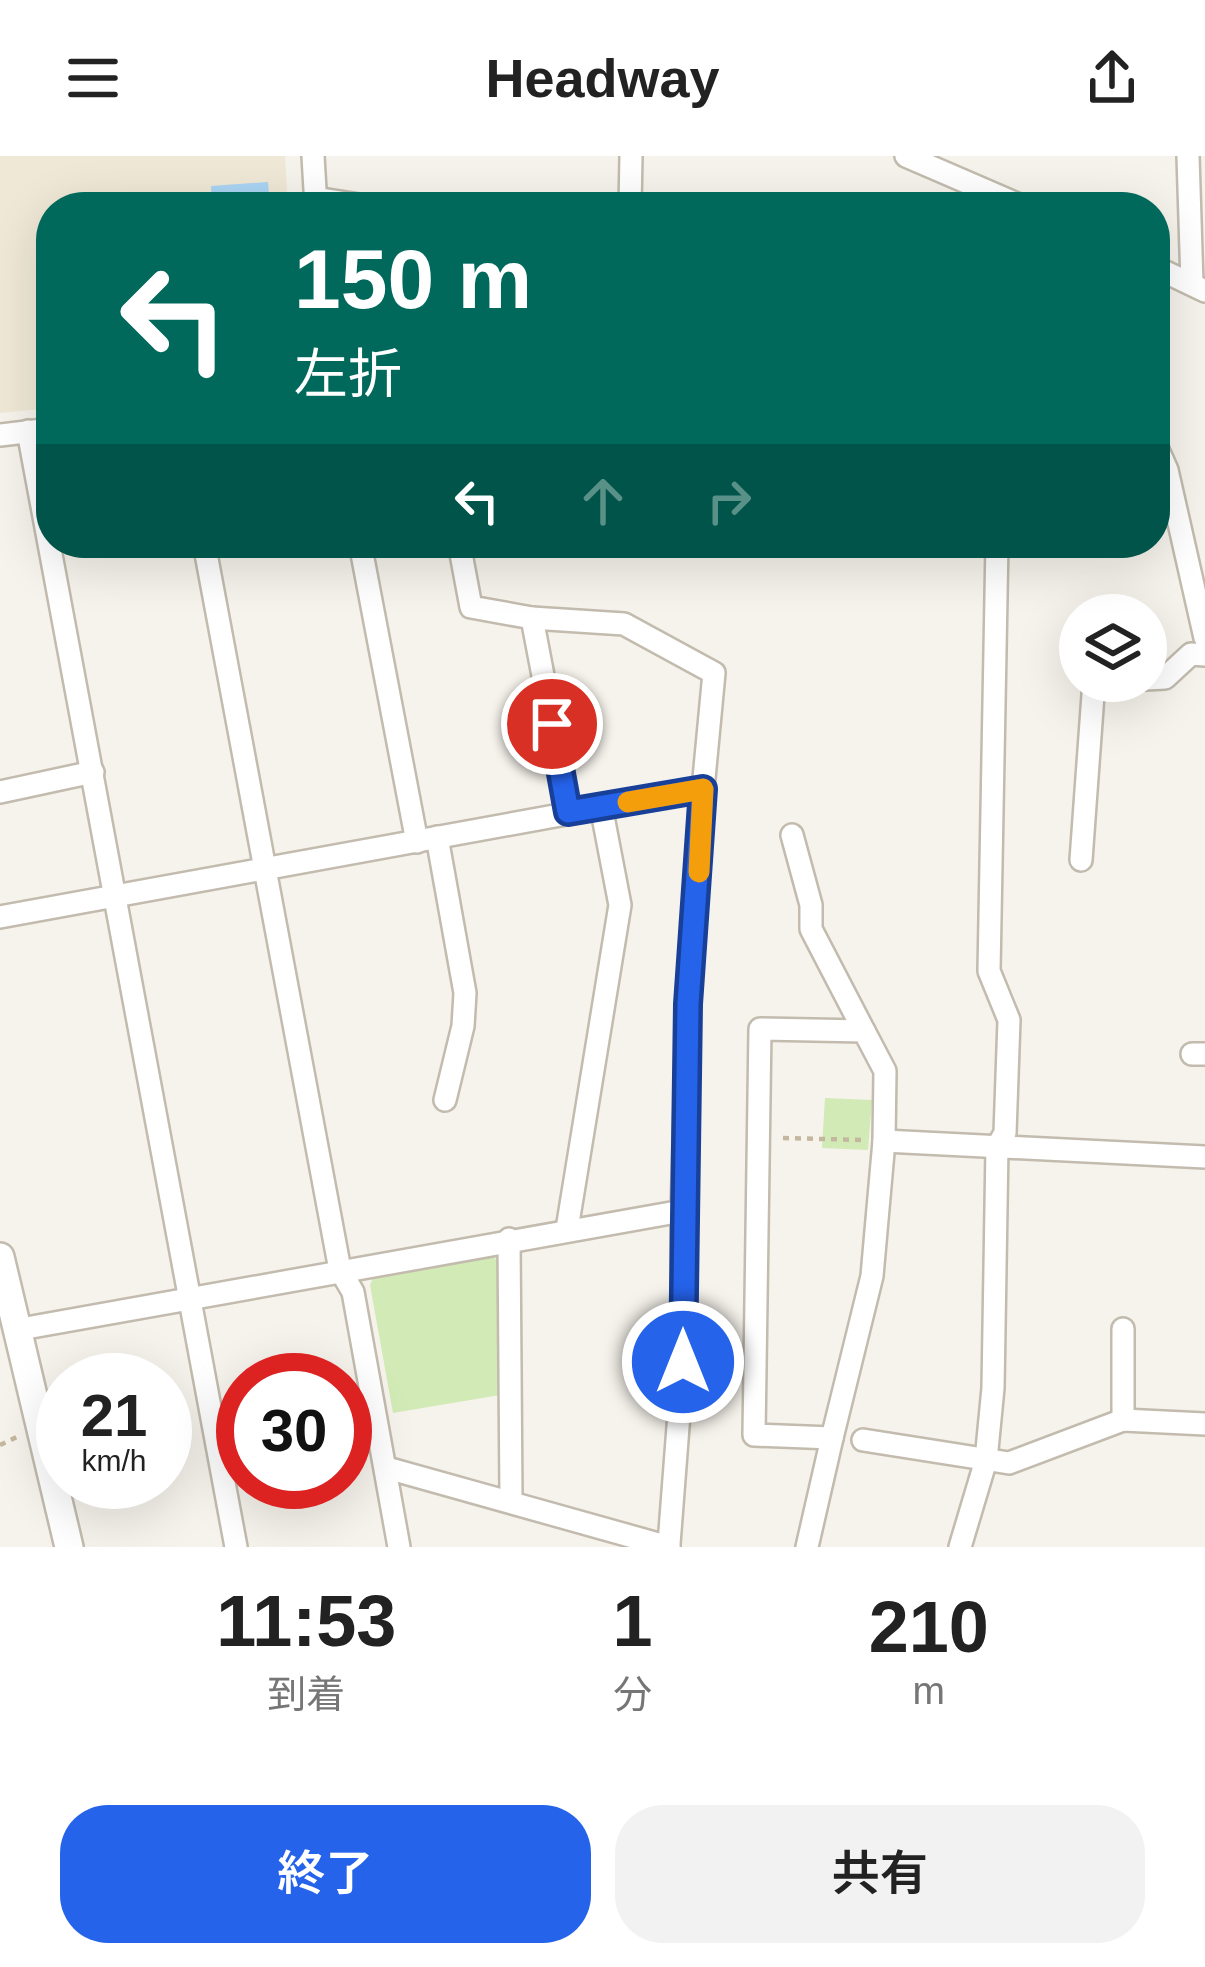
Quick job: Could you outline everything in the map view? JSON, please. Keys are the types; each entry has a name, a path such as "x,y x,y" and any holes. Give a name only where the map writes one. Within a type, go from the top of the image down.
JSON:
{"street":[{"path":"313,156 315,192"},
{"path":"630,192 631,156"},
{"path":"906,156 981,192"},
{"path":"1170,274 1198,287 1188,156"},
{"path":"0,435 36,430"},
{"path":"1170,483 1205,638"},
{"path":"60,558 93,772 236,1547"},
{"path":"207,558 340,1270 353,1292 399,1547"},
{"path":"363,558 465,993 463,1026 445,1100"},
{"path":"387,1468 669,1546 683,1362 688,1004 714,673 624,624 532,618 471,607 462,558"},
{"path":"960,1547 986,1460 993,1388 997,1147 1005,1133 1009,1020 989,971 998,558"},
{"path":"532,618 568,812"},
{"path":"1167,676 1191,654 1205,655"},
{"path":"1081,860 1092,702"},
{"path":"0,793 93,772"},
{"path":"0,916 703,789"},
{"path":"567,1229 620,905 601,806"},
{"path":"792,835 811,905 811,929 885,1071 872,1276 807,1547"},
{"path":"832,1438 754,1435 760,1029 864,1031"},
{"path":"884,1141 1205,1157"},
{"path":"15,1330 190,1295 682,1211"},
{"path":"509,1239 511,1499"},
{"path":"0,1257 69,1547"},
{"path":"1123,1329 1123,1420"},
{"path":"863,1440 1009,1462 1123,1420 1205,1424"}],"path":[{"path":"759,1137 884,1141"}],"shaded area":[{"path":"0,156 285,156 287,192 36,192 36,409 0,413"}],"green space":[{"path":"825,1098 872,1100 868,1150 822,1148"},
{"path":"490,1254 499,1262 500,1395 393,1413 370,1285 373,1278"}],"water":[{"path":"268,182 269,192 211,192 211,186"}],"slow traffic":[{"path":"628,802 703,789 699,872"}],"route":[{"path":"552,724 568,812 703,789 688,1004 683,1362"}]}
